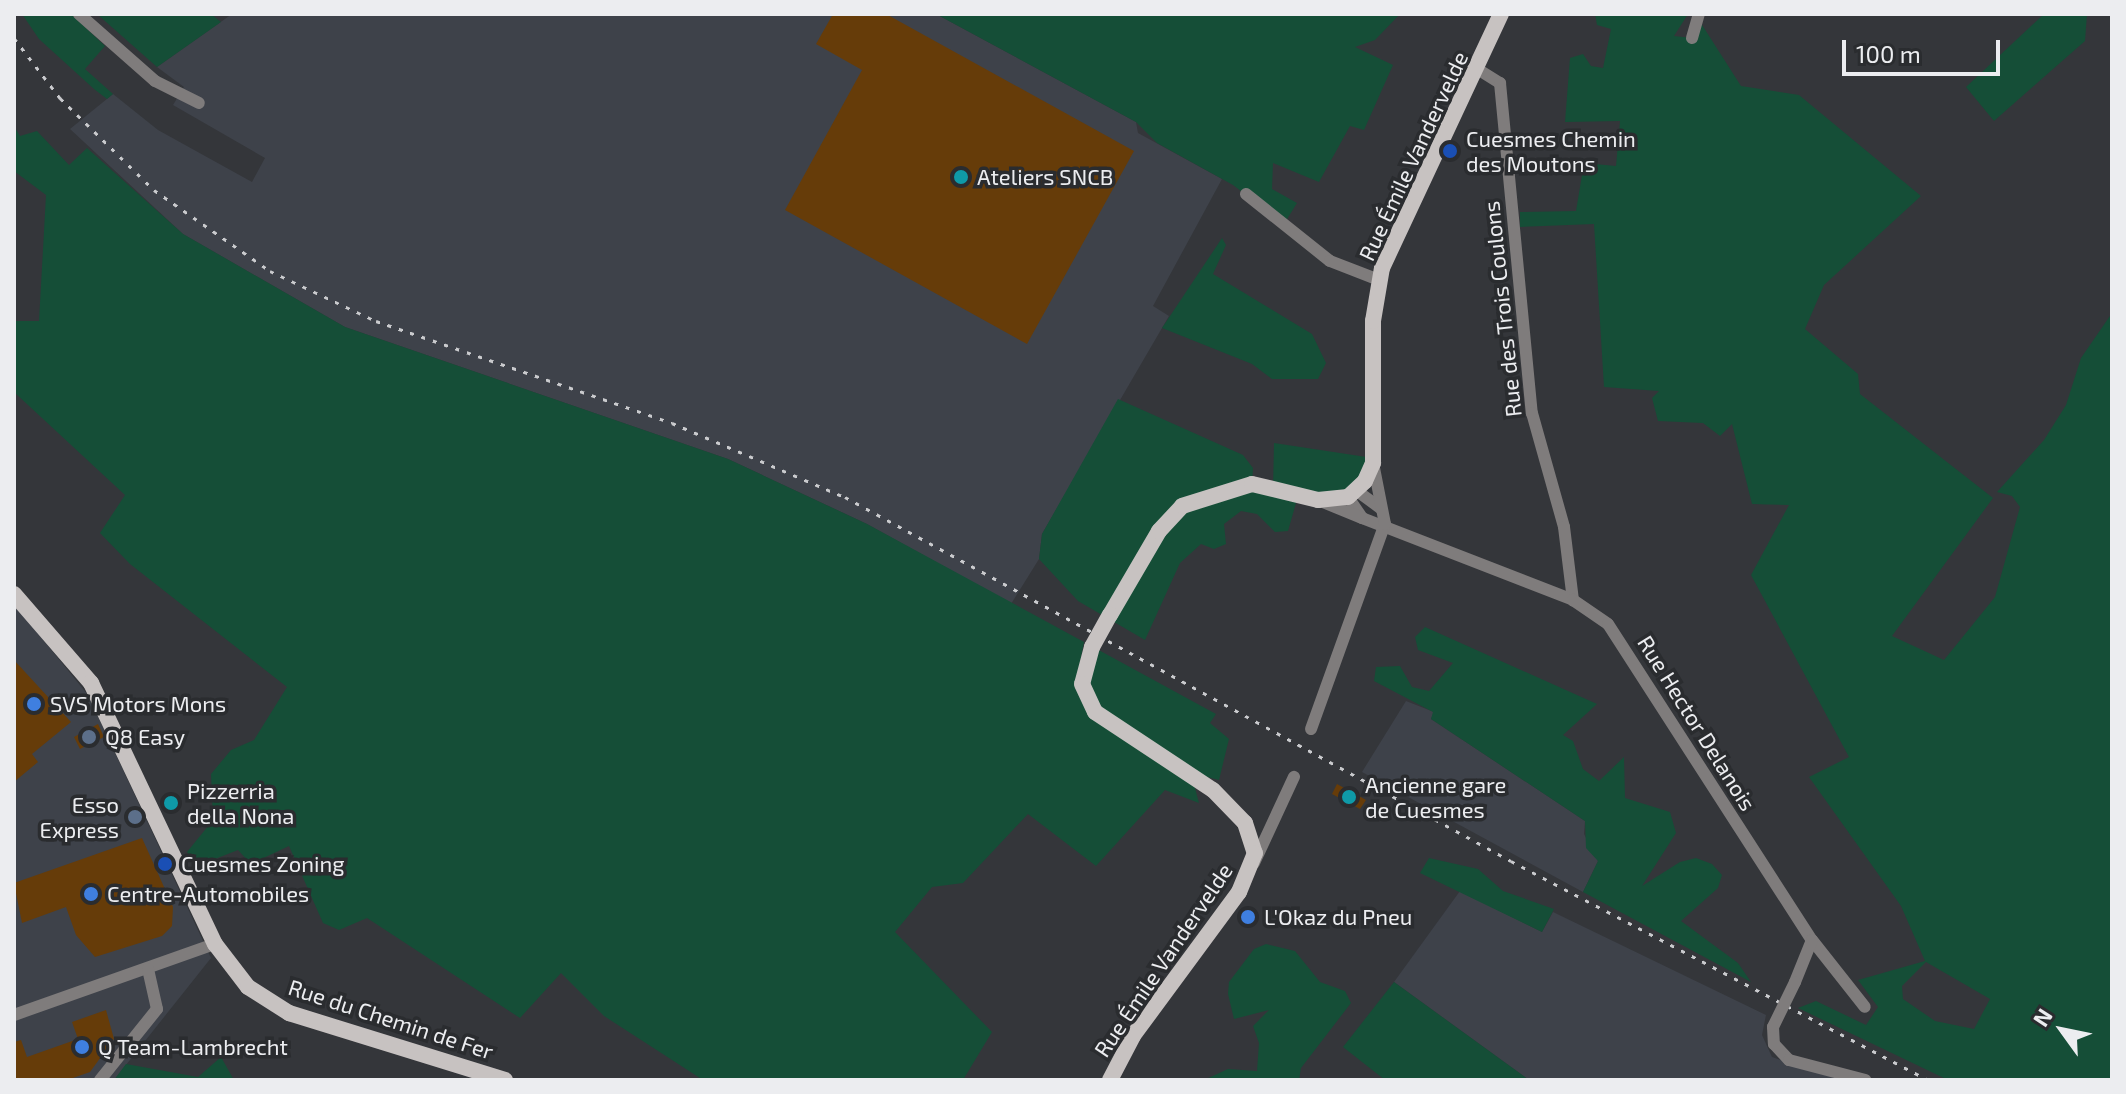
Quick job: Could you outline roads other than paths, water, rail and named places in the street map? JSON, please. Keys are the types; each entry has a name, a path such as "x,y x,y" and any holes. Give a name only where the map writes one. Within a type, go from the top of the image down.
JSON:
{"main road":[{"name":"Rue Émile Vandervelde","path":"1110,1080 1133,1036 1252,865 1254,846 1234,810 1191,773 1095,712 1082,684 1092,647 1159,531 1182,506 1252,484 1318,500 1352,494 1373,463 1373,321 1379,280 1479,70 1501,14"},
{"name":"Rue du Chemin de Fer","path":"14,594 91,683 215,944 248,987 279,1008 477,1076 505,1080"}],"street":[{"path":"79,14 155,81 199,103"},
{"path":"1692,38 1699,14"},
{"name":"Rue des Trois Coulons","path":"1479,70 1500,83 1532,413 1564,527 1573,600"},
{"path":"1246,194 1330,261 1379,280"},
{"name":"Rue Émile Vandervelde","path":"1373,463 1379,472 1380,508 1385,524"},
{"path":"1352,494 1380,508"},
{"path":"1352,494 1362,518"},
{"name":"Rue Hector Delanois","path":"1318,500 1573,600 1626,644 1812,940 1865,1007"},
{"path":"1311,729 1385,524"},
{"name":"Rue Émile Vandervelde","path":"1252,865 1294,777"},
{"path":"1812,940 1773,1027 1774,1044 1789,1060 1865,1080"},
{"path":"14,1015 215,944"},
{"path":"100,1080 157,1009 148,969"}],"railway":[{"path":"14,38 60,98 154,190 270,271 376,321 672,423 845,497 1511,861 1929,1080"}],"place":[{"name":"Cuesmes Chemin des Moutons","path":"1450,151"},
{"name":"Ateliers SNCB","path":"961,177"},
{"name":"SVS Motors Mons","path":"34,704"},
{"name":"Q8 Easy","path":"89,737"},
{"name":"Ancienne gare de Cuesmes","path":"1349,797"},
{"name":"Pizzerria della Nona","path":"171,803"},
{"name":"Esso Express","path":"135,817"},
{"name":"Cuesmes Zoning","path":"165,864"},
{"name":"Centre-Automobiles","path":"91,894"},
{"name":"L'Okaz du Pneu","path":"1248,917"},
{"name":"Q Team-Lambrecht","path":"82,1047"}]}
